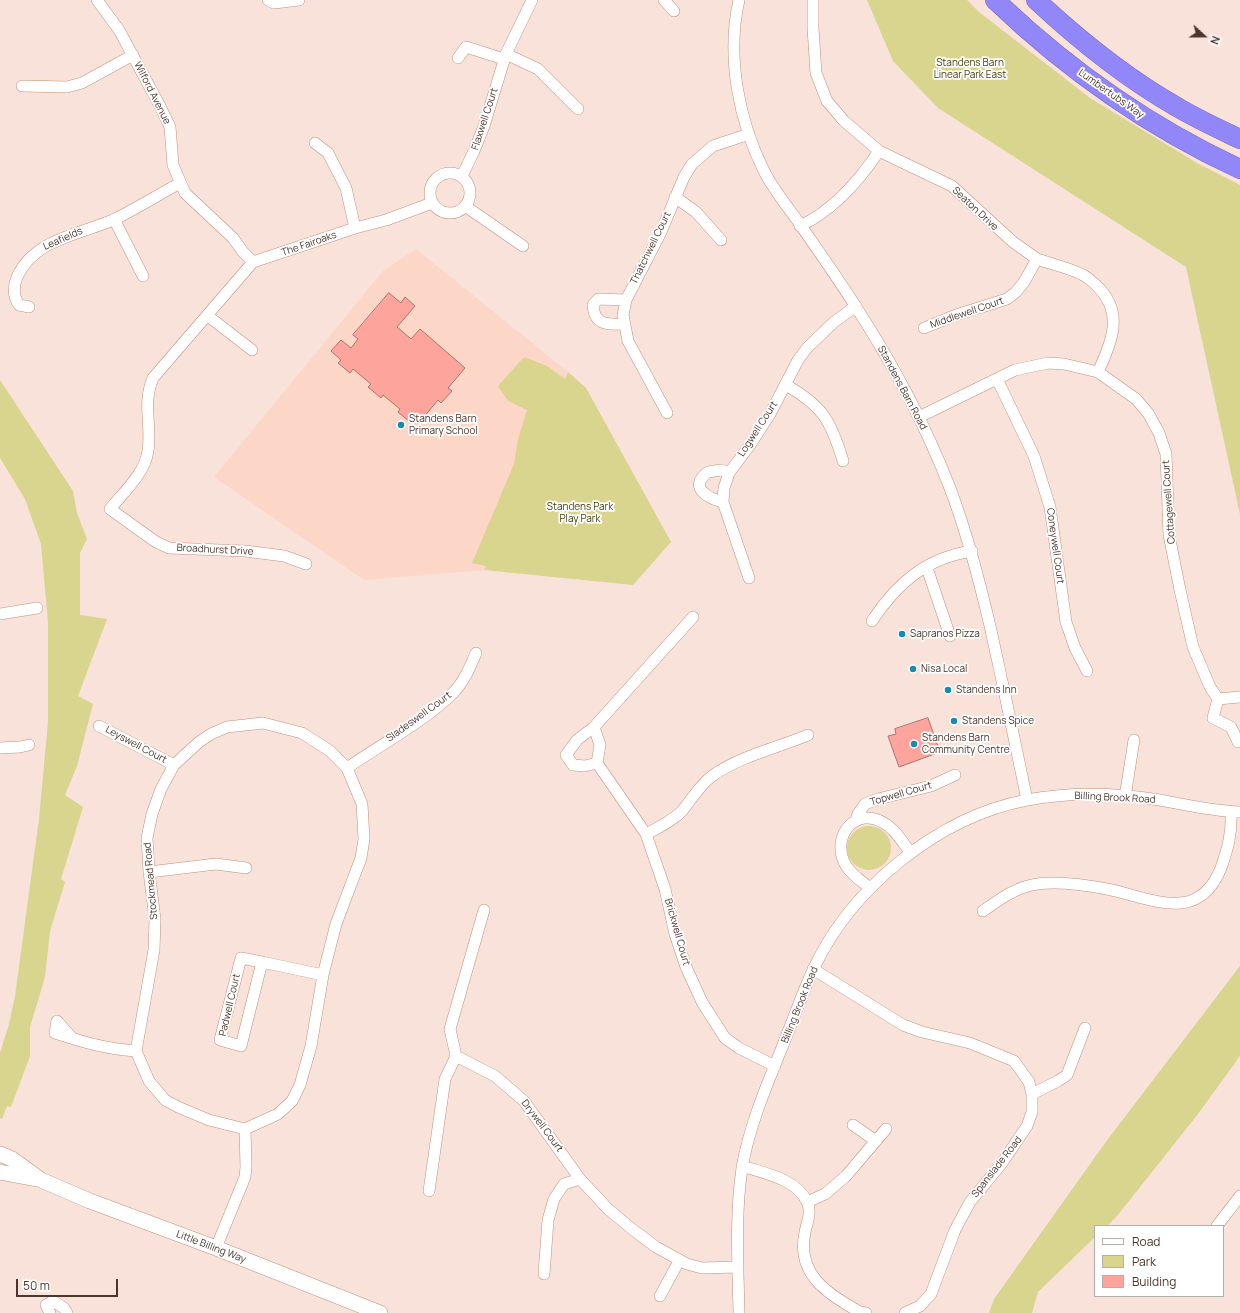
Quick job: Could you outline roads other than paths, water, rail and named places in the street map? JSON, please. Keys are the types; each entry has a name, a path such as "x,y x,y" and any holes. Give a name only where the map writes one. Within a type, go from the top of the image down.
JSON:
{"highway":[{"path":"1036,0 1078,37 1128,75 1177,107 1240,139"},
{"name":"Lumbertubs Way","path":"1000,1 1072,68 1143,118 1209,155 1240,169"}],"street":[{"name":"Wilford Avenue","path":"97,0 119,30 170,127 173,165 180,183 193,202 233,238 243,252 253,262"},
{"path":"268,0 274,3 299,0"},
{"name":"Flaxwell Court","path":"462,176 484,126 504,57 532,0"},
{"path":"664,0 674,11"},
{"name":"Standens Barn Road","path":"739,0 735,20 734,61 740,98 749,134 765,173 856,306 891,364 919,417 950,488 972,551 1008,706 1027,800"},
{"name":"Seaton Drive","path":"813,0 816,73 827,101 844,121 880,151 952,186 1013,242 1037,259 1081,274 1092,280 1103,292 1112,308 1114,327 1109,350 1098,372"},
{"path":"458,58 466,47 504,57 538,69 578,109"},
{"path":"22,86 67,87 82,83 133,55"},
{"name":"Thatchwell Court","path":"667,413 628,341 622,315 626,300 661,232 684,177 692,164 704,153 725,140 749,134"},
{"path":"315,143 328,153 346,188 355,228"},
{"path":"800,226 809,222 843,196 862,177 880,151"},
{"path":"448,172 462,176 467,182 470,190 469,199 465,206 457,212 447,213 438,210 432,203 429,195 430,187 434,179 440,174 448,172"},
{"name":"Leafields","path":"29,307 20,305 14,297 15,282 22,266 35,252 54,241 114,219 180,183"},
{"path":"675,197 696,212 721,240"},
{"name":"The Fairoaks","path":"253,262 355,228 393,218 432,203"},
{"path":"465,206 523,246"},
{"path":"114,219 143,276"},
{"name":"Middlewell Court","path":"924,328 956,315 1007,299 1016,292 1024,282 1037,259"},
{"path":"252,350 208,316 253,262"},
{"path":"623,324 610,325 600,321 594,314 593,305 598,299 626,300"},
{"name":"Logwell Court","path":"749,578 723,502 724,488 729,473 750,445 786,385 798,360 816,337 856,306"},
{"name":"Broadhurst Drive","path":"208,316 153,378 148,389 146,403 149,436 148,452 144,465 110,509 156,542 169,548 246,551 284,556 306,564"},
{"name":"Cottagewell Court","path":"919,417 1015,370 1048,363 1064,364 1098,372 1136,399 1148,413 1159,432 1167,462 1169,535 1191,640 1210,687 1218,699"},
{"name":"Coneywell Court","path":"997,379 1034,456 1050,508 1066,622 1075,648 1087,671"},
{"path":"786,385 804,395 821,409 836,435 844,461"},
{"path":"723,502 707,497 703,494 700,484 704,475 708,472 721,470 729,473"},
{"path":"872,621 894,590 909,578 954,554 972,551"},
{"path":"927,568 950,636"},
{"path":"0,614 37,608"},
{"path":"594,727 600,744 597,763 585,766 573,765 566,755 577,740 594,727 693,617"},
{"name":"Sladeswell Court","path":"347,768 424,716 454,692 468,673 476,653"},
{"path":"1240,697 1218,699 1213,718 1230,727 1238,742 1240,742"},
{"name":"Stockmead Road","path":"136,1051 154,950 155,919 149,872 148,838 152,814 161,789 174,765 199,742 211,734 227,727 263,722 289,728 308,736 330,751 347,768 362,804 364,839 361,858 336,924 323,975 311,1046 300,1085 292,1101 278,1114 245,1129"},
{"name":"Leyswell Court","path":"99,726 174,765"},
{"path":"646,834 659,828 676,815 702,784 728,766 808,735"},
{"path":"1125,797 1134,740"},
{"path":"0,748 29,745"},
{"name":"Brickwell Court","path":"597,763 646,834 665,889 677,941 686,967 702,1002 725,1038 739,1048 775,1066"},
{"name":"Topwell Court","path":"856,821 858,814 865,804 878,799 931,786 955,776"},
{"name":"Billing Brook Road","path":"739,1313 739,1193 742,1166 749,1140 775,1066 813,969 840,925 870,888 911,853 964,822 995,809 1027,800 1076,794 1125,797 1236,812"},
{"path":"983,911 1008,893 1037,884 1074,885 1107,889 1169,904 1189,901 1200,896 1218,876 1230,842 1236,812"},
{"name":"Topwell Court","path":"870,888 850,872 844,864 841,854 840,838 846,828 856,821 872,818 891,828 911,853"},
{"path":"149,872 216,864 246,868"},
{"path":"429,1191 445,1079 456,1056 450,1029 484,910"},
{"name":"Padwell Court","path":"262,962 241,1046 220,1040 241,958 262,962 323,975"},
{"name":"Spanslade Road","path":"813,969 903,1025 922,1032 970,1043 1014,1061 1029,1082 1032,1094 1032,1112 1027,1126 1006,1158 970,1202 955,1230 931,1294 920,1306 905,1313"},
{"path":"1032,1094 1067,1075 1085,1028"},
{"path":"72,1038 106,1048 136,1051 148,1081 165,1100 209,1120 245,1129 245,1177 216,1248"},
{"name":"Drywell Court","path":"456,1056 495,1076 524,1101 580,1179 608,1209 656,1247 679,1261 702,1268 738,1267"},
{"path":"852,1125 876,1141"},
{"path":"808,1202 825,1194 846,1176 886,1128"},
{"name":"Little Billing Way","path":"0,1154 12,1159 42,1180 90,1201 216,1248 380,1313"},
{"path":"742,1166 775,1176 794,1186 808,1202 810,1215 802,1248 807,1265 814,1278 826,1291 860,1312 866,1313"},
{"name":"Little Billing Way","path":"0,1172 42,1180"},
{"path":"544,1274 548,1220 554,1200 564,1184 580,1179"},
{"path":"1218,1225 1240,1196"},
{"path":"660,1296 679,1261"},
{"path":"50,1313 46,1305 53,1301 64,1308 67,1313"}],"place":[{"name":"Standens Barn Primary School","path":"401,425"},
{"name":"Sapranos Pizza","path":"902,634"},
{"name":"Nisa Local","path":"913,669"},
{"name":"Standens Inn","path":"948,690"},
{"name":"Standens Spice","path":"954,721"},
{"name":"Standens Barn Community Centre","path":"914,744"}],"park label":[{"name":"Standens Barn Linear Park East","path":"970,68"},
{"name":"Standens Park Play Park","path":"580,512"}]}
